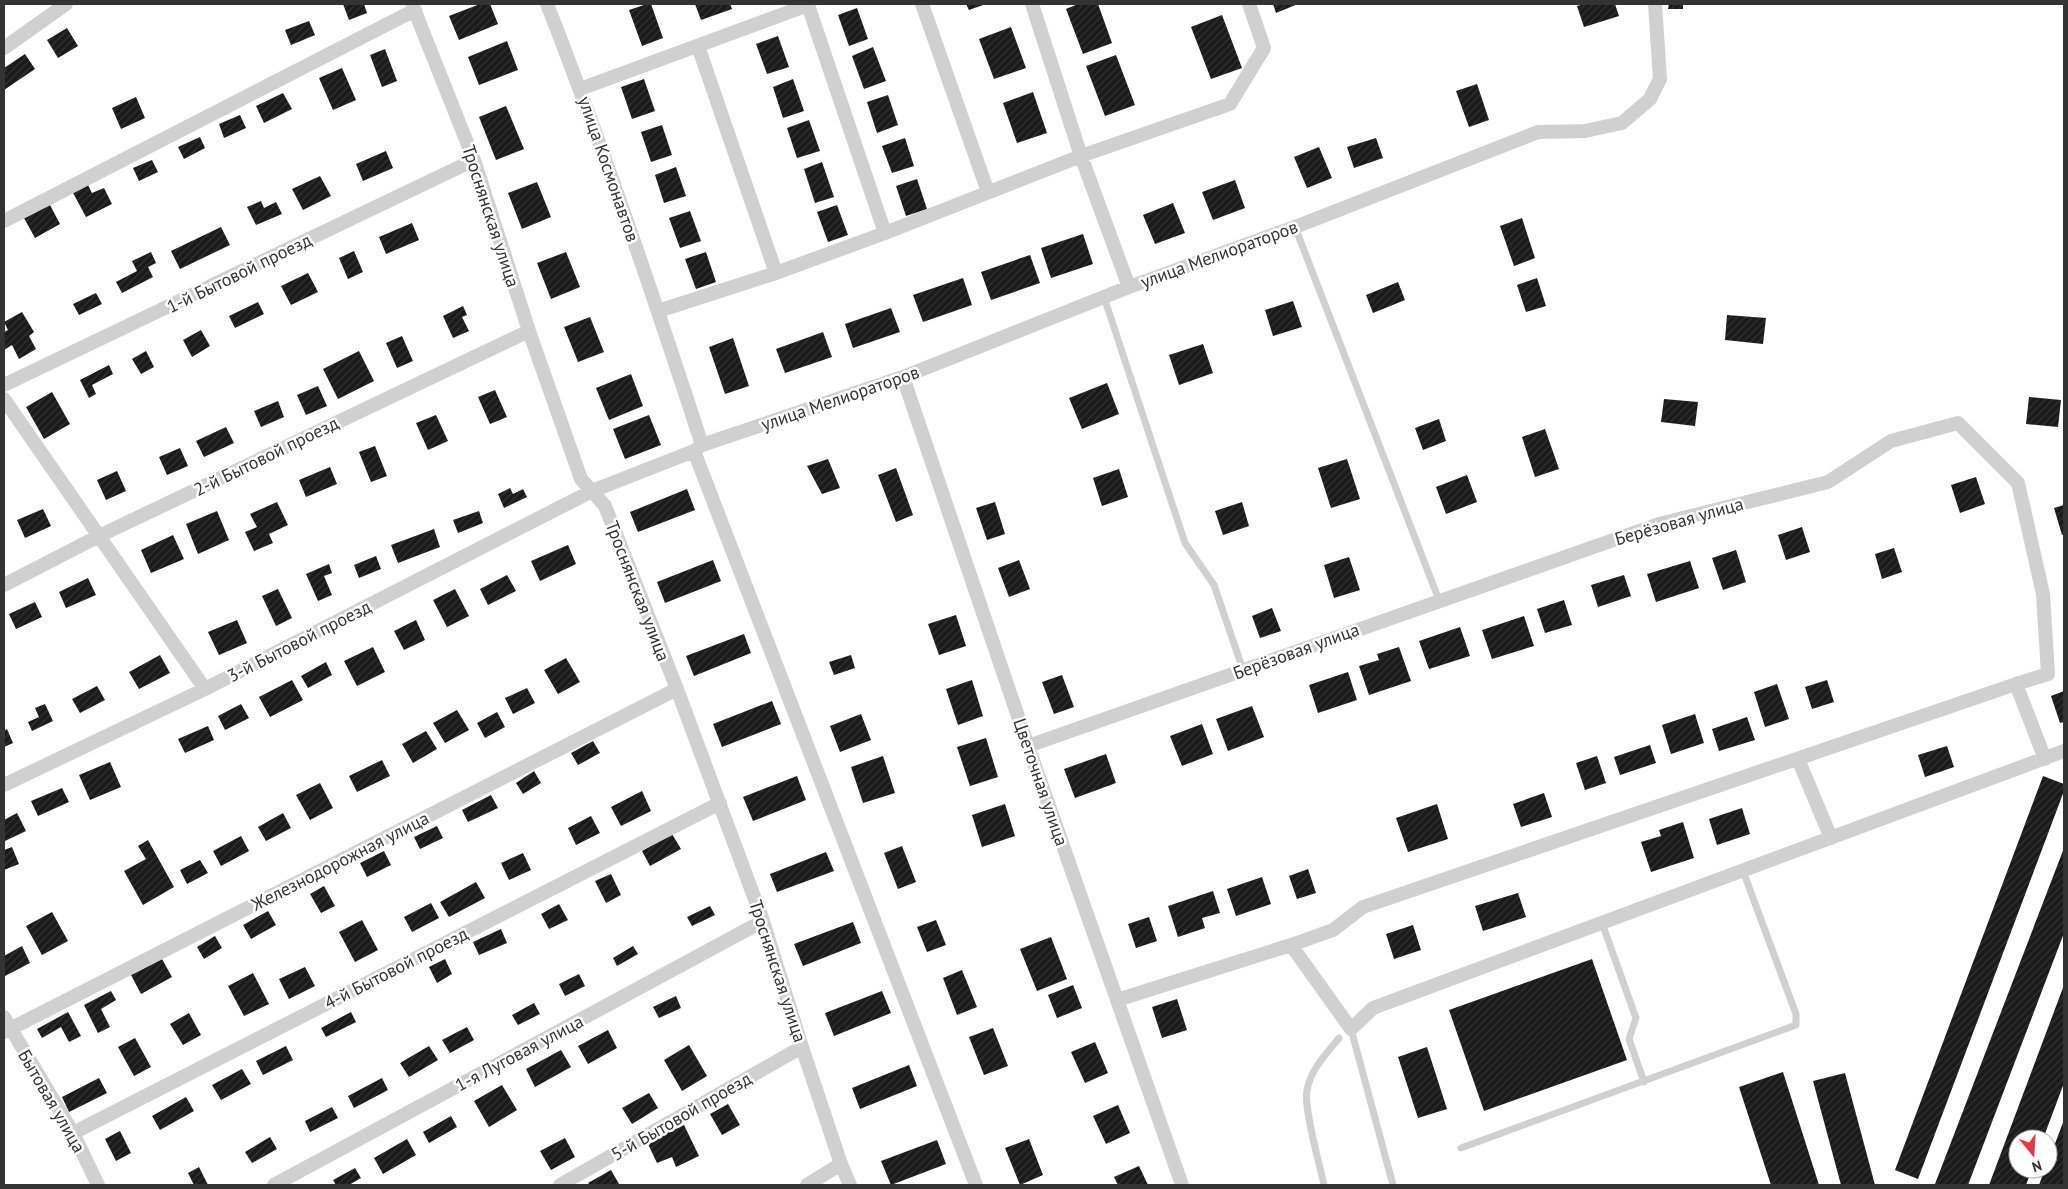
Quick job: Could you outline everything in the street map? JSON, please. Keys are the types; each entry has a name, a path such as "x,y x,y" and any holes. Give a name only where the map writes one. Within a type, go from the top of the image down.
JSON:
{"street":[{"path":"4,48 66,4"},
{"path":"547,4 580,89"},
{"name":"улица Космонавтов","path":"885,233 810,4 580,89 658,312 698,448 976,1185"},
{"path":"922,4 988,192"},
{"path":"1032,4 1081,156 1129,287"},
{"path":"658,312 776,273 885,233 1081,156 1230,104 1264,48 1249,4"},
{"name":"улица Мелиораторов","path":"592,491 698,448 903,377 1104,296 1295,227 1538,132 1585,131 1622,123 1650,99 1660,79 1655,4"},
{"path":"4,221 413,7"},
{"name":"Троснянская улица","path":"413,7 474,160 529,331 580,479 605,506 720,803 763,921 840,1164 850,1185"},
{"path":"698,46 776,273"},
{"name":"1-й Бытовой проезд","path":"4,385 474,160"},
{"name":"2-й Бытовой проезд","path":"4,585 99,536 529,331"},
{"name":"Цветочная улица","path":"903,377 1028,746 1182,1185"},
{"path":"4,399 205,688"},
{"name":"Берёзовая улица","path":"1028,746 1438,600 1659,524 1828,482 1891,442 1958,423 2018,483 2043,594 2048,674 2016,684"},
{"name":"3-й Бытовой проезд","path":"4,785 205,688 592,491"},
{"path":"1117,1000 1333,930 1363,907 2016,684 2044,758"},
{"name":"Железнодорожная улица","path":"6,1026 677,689"},
{"path":"1291,945 1351,1029 1373,1008 2064,751"},
{"path":"1798,759 1831,838"},
{"name":"4-й Бытовой проезд","path":"73,1133 720,803"},
{"name":"1-я Луговая улица","path":"274,1185 763,921"},
{"name":"Бытовая улица","path":"6,1026 73,1133 98,1185"},
{"name":"5-й Бытовой проезд","path":"560,1185 802,1047"},
{"path":"807,1185 840,1164"}],"lane":[{"path":"1295,227 1438,600"},
{"path":"1104,296 1185,543 1214,584 1244,670"},
{"path":"1461,1148 1796,1025 1796,1014 1743,871"},
{"path":"1602,923 1636,1018 1630,1039 1644,1082"},
{"path":"1351,1029 1393,1185"},
{"path":"1324,1185 1307,1107 1306,1091 1317,1064 1339,1038"}],"building":[{"path":"343,4 364,4 367,13 349,20"},
{"path":"480,4 490,4 498,24 459,40 449,16"},
{"path":"651,4 663,38 642,46 629,10"},
{"path":"695,4 730,4 732,9 701,20"},
{"path":"966,4 986,4 969,10"},
{"path":"1078,4 1098,4 1112,43 1083,54 1066,9"},
{"path":"1273,4 1298,4 1276,13"},
{"path":"1585,4 1615,4 1619,16 1584,27 1577,6"},
{"path":"1669,4 1683,4 1683,9 1668,9"},
{"path":"857,8 868,39 849,46 838,15"},
{"path":"1222,15 1242,68 1211,79 1191,27"},
{"path":"309,21 315,35 291,45 285,30"},
{"path":"1011,27 1026,68 994,79 979,39"},
{"path":"67,28 78,46 58,58 47,40"},
{"path":"778,36 789,67 767,74 756,44"},
{"path":"507,41 518,70 479,85 468,57"},
{"path":"873,47 886,81 864,89 852,56"},
{"path":"385,49 397,81 382,87 370,55"},
{"path":"25,54 35,69 4,90 4,68"},
{"path":"1116,55 1135,105 1105,116 1086,66"},
{"path":"342,68 356,100 333,110 319,78"},
{"path":"644,79 655,111 632,119 621,87"},
{"path":"793,79 804,111 783,118 773,87"},
{"path":"1477,84 1489,120 1469,127 1456,91"},
{"path":"1033,92 1047,133 1017,143 1003,103"},
{"path":"283,93 292,109 264,123 256,106"},
{"path":"888,95 898,125 877,133 867,102"},
{"path":"136,97 145,118 121,129 112,108"},
{"path":"506,106 524,149 496,160 479,117"},
{"path":"240,115 246,128 224,138 219,124"},
{"path":"809,120 820,151 797,158 787,128"},
{"path":"662,125 672,155 651,162 641,132"},
{"path":"200,137 205,148 184,159 178,147"},
{"path":"905,138 914,166 892,173 882,146"},
{"path":"1376,138 1383,158 1354,168 1347,147"},
{"path":"1319,147 1332,178 1307,188 1294,157"},
{"path":"386,151 393,168 363,181 356,164"},
{"path":"152,160 158,172 139,181 133,168"},
{"path":"822,162 834,197 815,203 804,169"},
{"path":"676,167 686,196 664,203 655,175"},
{"path":"320,176 331,196 303,210 292,189"},
{"path":"917,179 927,209 906,216 896,186"},
{"path":"1235,180 1245,208 1213,220 1202,192"},
{"path":"537,182 551,217 522,229 508,193"},
{"path":"87,183 92,193 104,188 112,204 86,217 72,191"},
{"path":"261,201 264,208 276,202 282,214 256,225 247,207"},
{"path":"1173,203 1185,233 1155,244 1143,215"},
{"path":"50,205 60,224 35,238 24,218"},
{"path":"837,205 848,235 828,242 817,212"},
{"path":"690,211 701,241 680,248 669,218"},
{"path":"1522,218 1535,258 1514,266 1500,226"},
{"path":"412,223 419,240 386,254 379,237"},
{"path":"221,227 230,245 180,269 171,251"},
{"path":"1083,234 1093,264 1051,278 1041,248"},
{"path":"354,251 363,272 348,279 339,258"},
{"path":"151,252 156,263 148,267 153,277 122,293 116,282 137,271 132,261"},
{"path":"566,252 580,287 551,299 537,263"},
{"path":"706,252 716,282 696,289 685,259"},
{"path":"1030,255 1040,283 991,300 981,272"},
{"path":"308,273 318,292 291,305 281,286"},
{"path":"963,278 972,305 923,322 913,295"},
{"path":"1537,278 1546,306 1526,312 1517,285"},
{"path":"1398,282 1405,300 1373,313 1366,295"},
{"path":"96,293 102,304 79,315 73,304"},
{"path":"1293,301 1302,327 1273,336 1265,310"},
{"path":"258,302 264,314 235,328 229,316"},
{"path":"463,306 467,315 462,317 469,331 453,338 443,316"},
{"path":"891,308 900,332 853,348 845,324"},
{"path":"22,312 34,332 29,336 36,349 19,359 12,345 4,350 4,332 8,330 4,322"},
{"path":"1727,315 1766,318 1763,344 1725,340"},
{"path":"590,317 604,352 578,362 564,327"},
{"path":"201,330 210,346 192,357 183,340"},
{"path":"823,332 832,357 785,373 776,349"},
{"path":"402,336 413,361 397,368 386,343"},
{"path":"733,338 749,386 725,394 709,347"},
{"path":"1203,344 1213,373 1179,385 1169,355"},
{"path":"146,351 154,367 141,374 132,359"},
{"path":"359,351 374,381 338,399 323,369"},
{"path":"109,365 113,374 92,385 96,394 89,398 80,380"},
{"path":"631,374 643,406 609,420 596,388"},
{"path":"1107,383 1119,414 1082,429 1069,398"},
{"path":"318,386 327,406 306,415 297,395"},
{"path":"495,390 507,417 490,424 478,397"},
{"path":"52,392 70,424 44,439 26,407"},
{"path":"2029,397 2061,400 2058,427 2026,424"},
{"path":"1664,399 1698,402 1695,426 1661,422"},
{"path":"278,401 284,417 261,427 254,411"},
{"path":"436,415 448,441 428,450 416,423"},
{"path":"649,415 661,445 625,459 613,429"},
{"path":"1439,419 1446,441 1423,450 1415,428"},
{"path":"226,427 234,443 204,457 196,441"},
{"path":"1545,429 1559,469 1535,477 1522,437"},
{"path":"375,446 387,476 371,482 359,452"},
{"path":"180,448 188,466 167,475 159,457"},
{"path":"828,459 840,488 822,494 807,466"},
{"path":"1347,459 1360,499 1331,508 1318,468"},
{"path":"330,467 337,484 306,497 299,480"},
{"path":"896,468 913,515 896,522 878,475"},
{"path":"1119,469 1128,497 1102,506 1093,478"},
{"path":"117,471 126,491 106,500 97,480"},
{"path":"1467,475 1477,502 1446,514 1436,487"},
{"path":"1976,477 1985,504 1960,513 1951,485"},
{"path":"510,488 513,494 523,489 527,497 504,508 498,494"},
{"path":"687,489 695,510 638,532 630,512"},
{"path":"277,502 288,525 269,534 273,543 254,551 245,532 257,527 250,514"},
{"path":"995,502 1005,534 987,540 976,508"},
{"path":"1242,502 1249,526 1223,535 1215,511"},
{"path":"2064,505 2064,534 2062,535 2054,508"},
{"path":"43,509 51,526 25,538 17,520"},
{"path":"217,511 229,540 198,554 186,524"},
{"path":"479,511 483,523 458,533 453,520"},
{"path":"1802,527 1810,552 1786,560 1778,535"},
{"path":"434,529 440,547 398,563 391,545"},
{"path":"173,535 184,559 151,573 141,550"},
{"path":"568,545 576,564 540,581 531,561"},
{"path":"1894,548 1902,572 1882,579 1875,554"},
{"path":"1736,550 1746,582 1723,590 1712,558"},
{"path":"376,556 381,569 359,578 354,565"},
{"path":"1349,557 1360,590 1334,598 1324,565"},
{"path":"713,560 721,581 665,603 657,582"},
{"path":"1019,560 1030,589 1009,597 998,568"},
{"path":"1690,561 1699,588 1656,602 1647,574"},
{"path":"329,564 332,573 324,576 332,595 318,601 306,574"},
{"path":"507,575 516,591 488,605 480,589"},
{"path":"1624,575 1631,596 1598,607 1591,585"},
{"path":"88,578 96,595 66,608 59,592"},
{"path":"278,589 292,618 276,626 262,596"},
{"path":"455,589 469,616 447,627 433,600"},
{"path":"1564,600 1572,625 1545,633 1537,609"},
{"path":"35,602 42,617 16,629 9,614"},
{"path":"1272,608 1281,631 1260,638 1252,616"},
{"path":"956,615 966,646 939,655 928,624"},
{"path":"1524,616 1534,646 1492,659 1482,630"},
{"path":"237,620 247,643 219,655 208,632"},
{"path":"416,620 425,640 404,650 394,631"},
{"path":"1460,627 1470,656 1429,669 1419,641"},
{"path":"744,634 751,653 694,676 686,656"},
{"path":"373,647 385,672 357,686 344,661"},
{"path":"1399,647 1411,681 1369,695 1359,666 1379,660 1377,654"},
{"path":"160,655 170,673 139,689 129,672"},
{"path":"851,655 855,668 834,675 829,662"},
{"path":"566,658 580,682 558,694 544,670"},
{"path":"326,662 332,675 308,688 301,676"},
{"path":"1348,672 1357,700 1318,713 1309,685"},
{"path":"1062,675 1074,707 1054,714 1042,682"},
{"path":"292,680 303,700 270,717 259,697"},
{"path":"972,680 983,716 958,725 946,689"},
{"path":"1827,680 1834,702 1812,709 1805,687"},
{"path":"1777,684 1789,719 1765,727 1754,692"},
{"path":"97,686 105,700 80,713 72,699"},
{"path":"527,688 535,703 513,714 505,698"},
{"path":"2064,691 2064,722 2060,723 2051,696"},
{"path":"772,701 781,724 722,747 713,724"},
{"path":"45,704 53,721 32,731 28,722 39,717 35,708"},
{"path":"241,704 249,718 225,730 218,716"},
{"path":"1252,706 1264,737 1228,751 1216,719"},
{"path":"457,710 469,730 445,743 433,723"},
{"path":"497,712 505,727 485,738 477,723"},
{"path":"861,714 871,740 840,752 830,726"},
{"path":"1695,714 1704,743 1671,754 1662,725"},
{"path":"1747,717 1755,740 1719,751 1712,729"},
{"path":"1202,724 1213,754 1182,766 1170,736"},
{"path":"208,726 214,740 185,753 178,739"},
{"path":"7,729 13,743 4,747 4,731"},
{"path":"426,731 437,749 413,763 402,744"},
{"path":"986,738 998,777 970,786 957,747"},
{"path":"593,741 600,753 578,765 571,753"},
{"path":"1650,745 1656,763 1620,775 1614,757"},
{"path":"1947,746 1954,767 1925,777 1918,755"},
{"path":"1106,754 1116,783 1075,798 1064,769"},
{"path":"883,756 895,793 863,803 851,767"},
{"path":"1597,756 1606,783 1585,790 1576,763"},
{"path":"382,760 390,776 357,792 349,776"},
{"path":"110,762 121,787 90,800 79,775"},
{"path":"534,771 541,783 523,794 516,783"},
{"path":"797,776 806,800 753,821 743,797"},
{"path":"2043,776 2064,784 2064,791 1918,1179 1895,1170"},
{"path":"320,783 333,808 310,820 296,795"},
{"path":"62,788 69,802 38,816 31,801"},
{"path":"642,791 651,811 621,826 611,807"},
{"path":"1544,793 1552,817 1521,827 1513,804"},
{"path":"491,795 498,808 468,822 462,810"},
{"path":"1005,804 1015,836 982,847 972,815"},
{"path":"1437,804 1448,839 1408,852 1396,818"},
{"path":"1742,808 1750,834 1717,845 1709,819"},
{"path":"17,813 26,831 5,841 4,820"},
{"path":"283,813 291,828 266,841 258,827"},
{"path":"591,816 600,833 576,845 568,828"},
{"path":"1683,822 1694,858 1651,872 1641,842 1661,836 1659,830"},
{"path":"437,826 443,838 420,849 414,837"},
{"path":"672,834 681,849 650,866 642,851"},
{"path":"241,836 249,851 221,866 213,851"},
{"path":"148,840 174,887 143,905 124,871 146,859 138,846"},
{"path":"902,846 916,882 898,889 884,853"},
{"path":"12,847 19,864 4,870 4,850"},
{"path":"2064,848 2064,933 1968,1185 1935,1184"},
{"path":"384,851 391,865 367,877 360,863"},
{"path":"826,852 834,871 777,892 770,874"},
{"path":"523,853 531,870 509,880 501,863"},
{"path":"200,860 208,873 187,884 180,870"},
{"path":"1308,869 1316,893 1297,899 1289,876"},
{"path":"611,874 621,895 606,903 595,881"},
{"path":"1262,877 1271,904 1236,916 1227,889"},
{"path":"476,882 485,898 449,917 440,902"},
{"path":"324,886 335,906 321,913 310,894"},
{"path":"1213,891 1220,913 1202,918 1205,928 1178,937 1168,906"},
{"path":"1518,893 1526,917 1483,931 1475,906"},
{"path":"431,903 439,918 412,932 404,917"},
{"path":"559,904 568,920 549,929 541,914"},
{"path":"710,906 715,915 692,926 687,917"},
{"path":"268,911 276,925 251,939 243,925"},
{"path":"52,912 68,941 42,955 26,926"},
{"path":"1149,917 1157,941 1136,948 1128,924"},
{"path":"362,920 378,950 355,962 339,932"},
{"path":"936,920 946,945 927,952 917,927"},
{"path":"853,922 861,943 803,966 794,944"},
{"path":"1413,925 1421,950 1394,959 1386,934"},
{"path":"501,929 507,943 479,955 473,942"},
{"path":"215,936 222,948 204,959 197,947"},
{"path":"1051,937 1067,979 1037,991 1020,949"},
{"path":"22,946 30,963 5,976 4,956"},
{"path":"633,946 638,954 617,966 613,958"},
{"path":"162,959 172,977 141,994 131,975"},
{"path":"445,959 452,974 437,983 429,967"},
{"path":"1592,959 1627,1060 1484,1111 1449,1010"},
{"path":"305,967 315,986 289,999 279,979"},
{"path":"962,970 977,1007 957,1015 943,978"},
{"path":"253,973 269,1004 244,1016 228,986"},
{"path":"579,974 585,986 565,996 559,984"},
{"path":"1073,985 1082,1008 1057,1018 1048,995"},
{"path":"2064,985 2064,1083 2047,1129 2010,1129"},
{"path":"111,991 116,1000 101,1009 110,1027 98,1033 84,1005"},
{"path":"882,991 891,1013 834,1036 825,1013"},
{"path":"676,996 681,1008 659,1018 653,1007"},
{"path":"1177,999 1187,1030 1162,1038 1152,1007"},
{"path":"534,1003 540,1014 518,1025 512,1015"},
{"path":"68,1012 81,1036 69,1042 61,1027 42,1038 37,1029"},
{"path":"351,1012 356,1022 326,1037 321,1028"},
{"path":"189,1013 201,1035 183,1045 170,1024"},
{"path":"467,1027 474,1040 450,1053 442,1040"},
{"path":"993,1028 1008,1066 984,1075 969,1037"},
{"path":"608,1030 617,1048 588,1064 578,1046"},
{"path":"135,1038 151,1067 134,1076 118,1047"},
{"path":"1095,1042 1108,1073 1085,1083 1071,1052"},
{"path":"689,1045 707,1076 682,1091 664,1060"},
{"path":"286,1046 293,1060 263,1075 256,1061"},
{"path":"429,1046 438,1060 409,1077 400,1063"},
{"path":"1427,1047 1447,1109 1418,1118 1398,1057"},
{"path":"561,1050 571,1067 535,1087 526,1069"},
{"path":"909,1065 917,1086 860,1109 852,1088"},
{"path":"242,1069 251,1084 221,1100 212,1085"},
{"path":"1783,1072 1819,1185 1771,1185 1739,1087"},
{"path":"1845,1073 1875,1185 1841,1185 1813,1081"},
{"path":"99,1078 107,1093 69,1112 62,1097"},
{"path":"382,1078 388,1090 354,1108 348,1096"},
{"path":"502,1085 517,1110 489,1127 474,1101"},
{"path":"649,1093 658,1108 632,1124 622,1108"},
{"path":"186,1097 194,1111 160,1130 152,1116"},
{"path":"728,1104 740,1125 722,1135 710,1114"},
{"path":"1118,1105 1130,1133 1106,1144 1093,1116"},
{"path":"332,1107 338,1118 310,1132 305,1121"},
{"path":"451,1116 457,1127 429,1143 423,1132"},
{"path":"2064,1120 2064,1185 2039,1185 2041,1179 2058,1179 2058,1136"},
{"path":"684,1125 699,1156 676,1167 672,1157 657,1163 647,1142"},
{"path":"120,1131 131,1153 116,1161 105,1139"},
{"path":"2008,1134 2008,1179 2028,1179 2026,1185 1989,1185"},
{"path":"270,1137 277,1149 252,1163 245,1152"},
{"path":"565,1138 575,1157 551,1170 540,1151"},
{"path":"407,1139 416,1155 383,1174 374,1158"},
{"path":"1029,1139 1043,1175 1020,1185 1005,1148"},
{"path":"937,1140 946,1164 891,1185 881,1161"},
{"path":"1139,1166 1148,1185 1118,1185 1114,1177"},
{"path":"199,1167 208,1185 194,1185 188,1173"},
{"path":"355,1168 361,1178 349,1185 336,1185 333,1180"},
{"path":"611,1170 619,1184 590,1185 588,1183"}]}
